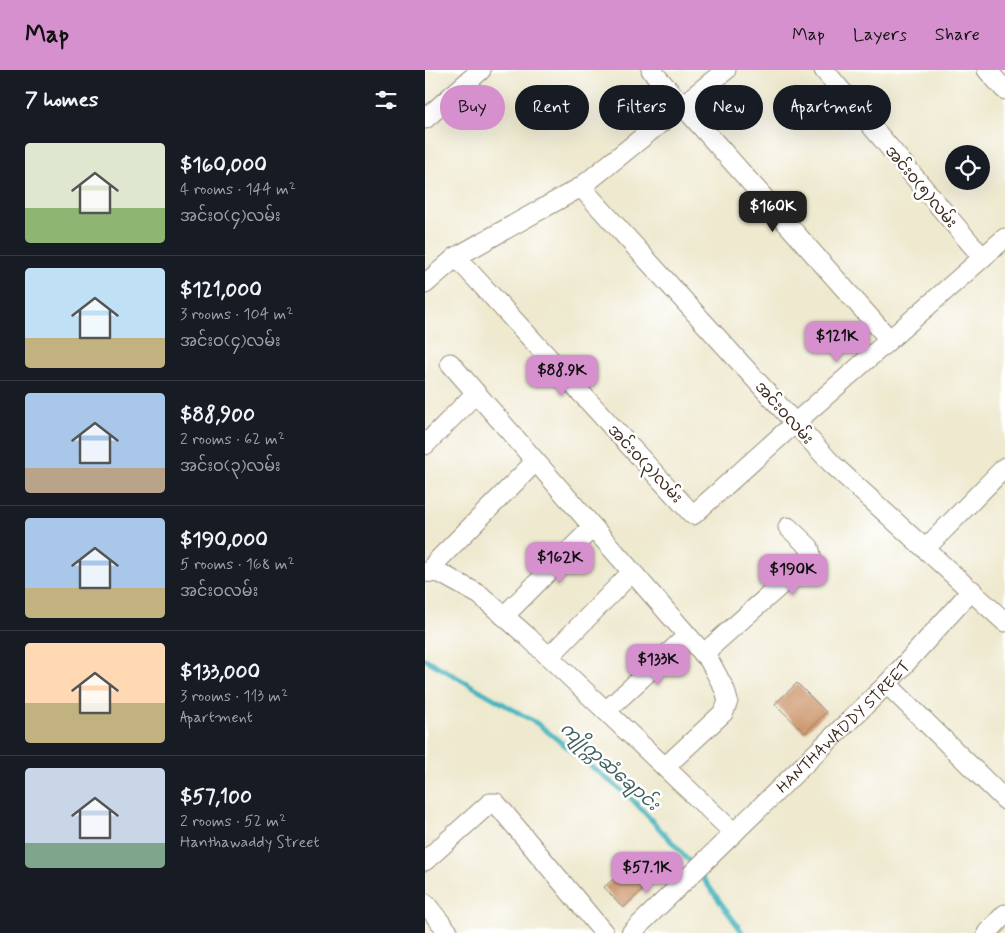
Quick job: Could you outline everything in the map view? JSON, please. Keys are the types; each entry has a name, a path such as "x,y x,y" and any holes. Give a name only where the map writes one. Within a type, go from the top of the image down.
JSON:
{"street":[{"path":"425,119 481,70"},
{"path":"651,70 664,85"},
{"path":"685,104 726,70"},
{"name":"အင်းဝ(၅)လမ်း","path":"824,70 982,257"},
{"path":"987,70 1005,90"},
{"path":"685,109 889,339"},
{"path":"425,284 457,256 581,187 652,130"},
{"name":"အင်းဝလမ်း","path":"581,187 831,463 1005,622"},
{"path":"795,423 1005,238"},
{"name":"အင်းဝ(၃)လမ်း","path":"457,256 693,515 795,423"},
{"path":"450,364 709,660 725,690 728,701 724,712 665,767"},
{"path":"425,445 476,393"},
{"path":"535,462 431,566 480,595 504,616 734,833"},
{"path":"926,548 1005,467"},
{"path":"703,654 809,560 811,554 809,547 788,527"},
{"path":"504,616 592,528"},
{"path":"549,657 631,573"},
{"name":"HANTHAWADDY STREET","path":"631,933 887,684 972,590"},
{"path":"606,711 687,636"},
{"path":"887,684 1005,800"},
{"path":"425,861 490,803 496,803 604,933"},
{"path":"425,903 449,933"},
{"path":"987,933 1005,914"}],"building":[{"path":"797,683 826,712 805,733 775,704"},
{"path":"628,866 647,886 623,908 604,887"}],"waterway":[{"name":"ကျိုက္ကဆံချောင်း","path":"425,659 538,724 631,798 694,866"},
{"name":"ကျိုက္ကဆံချောင်း","path":"699,873 743,933"}]}
